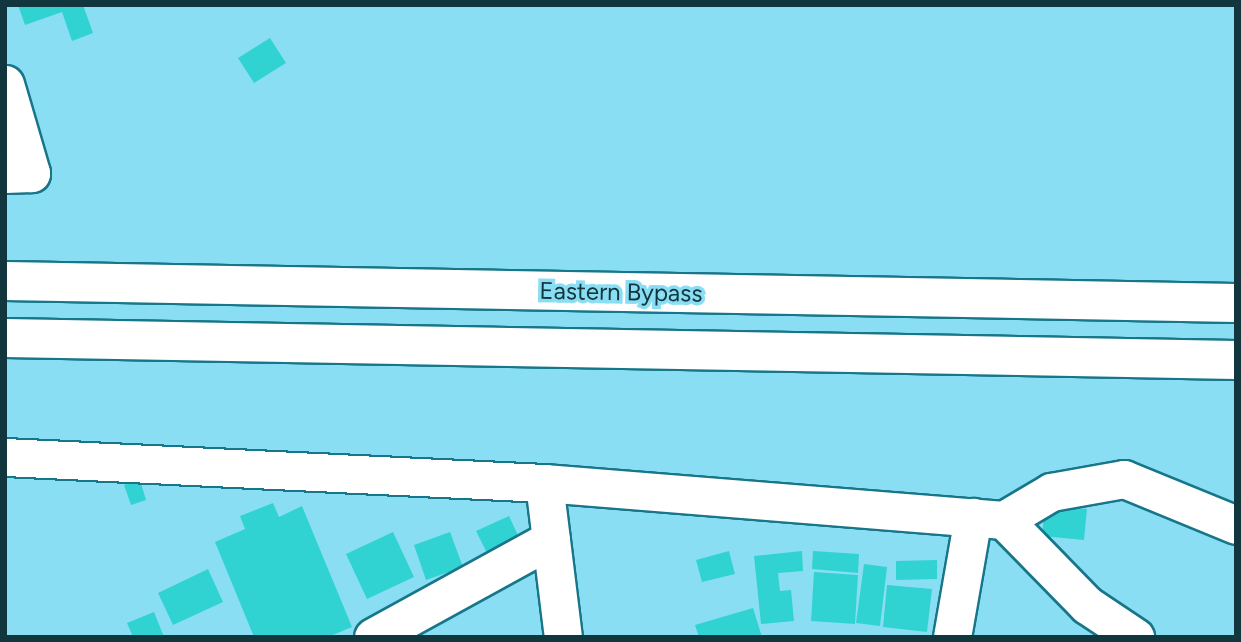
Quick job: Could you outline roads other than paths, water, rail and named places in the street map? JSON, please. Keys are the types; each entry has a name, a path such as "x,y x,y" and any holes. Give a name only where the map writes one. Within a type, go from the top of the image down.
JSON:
{"highway":[{"name":"Eastern Bypass","path":"5,281 1236,303"},
{"path":"5,338 1236,360"}],"street":[{"path":"5,84 32,173 5,174"},
{"path":"5,457 544,483 988,518 1051,492 1124,479 1236,525"},
{"path":"544,483 563,637"},
{"path":"952,637 988,518"},
{"path":"988,518 1087,605 1135,637"},
{"path":"373,637 551,539"}]}
